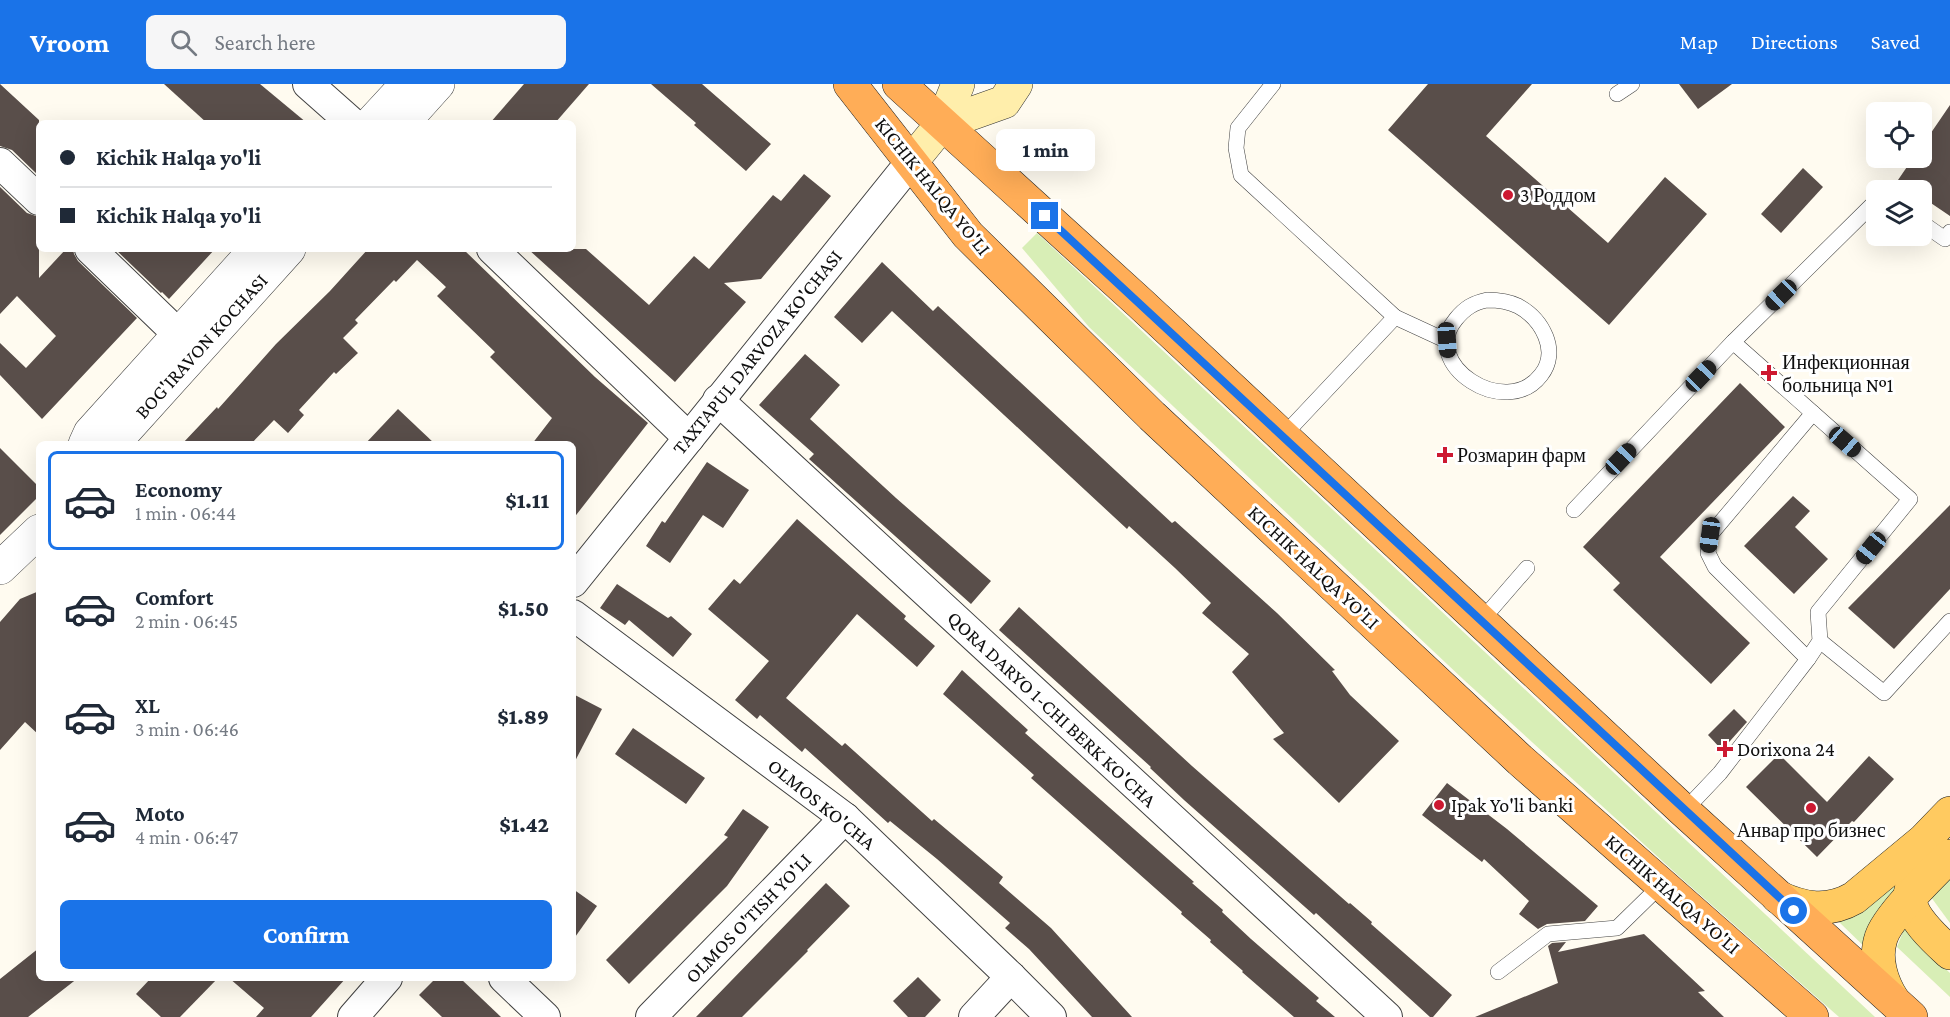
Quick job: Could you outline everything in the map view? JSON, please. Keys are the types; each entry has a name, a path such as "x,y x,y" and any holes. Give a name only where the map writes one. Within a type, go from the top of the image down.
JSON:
{"highway":[{"name":"KICHIK HALQA YO'LI","path":"850,84 968,235 1152,416 1511,751 1812,1017"},
{"name":"KICHIK HALQA YO'LI","path":"899,84 1063,232 1684,811 1902,1009"}],"main road":[{"name":"TAXTAPUL DARVOZA KO'CHASI","path":"911,162 942,124 958,84"},
{"path":"942,124 1010,93"},
{"path":"1902,1009 1880,973 1879,943 1885,928 1910,899 1937,848 1950,813"},
{"path":"1778,897 1806,908 1826,908 1845,903 1937,848"},
{"path":"1910,899 1926,931 1950,953"}],"street":[{"path":"308,84 349,120"},
{"path":"374,120 407,84"},
{"path":"406,120 438,84"},
{"path":"0,162 36,197"},
{"name":"TAXTAPUL DARVOZA KO'CHASI","path":"576,578 911,162"},
{"path":"93,252 178,334"},
{"name":"BOG'IRAVON KOCHASI","path":"86,441 90,433 253,252"},
{"name":"BOG'IRAVON KOCHASI","path":"117,441 286,252"},
{"path":"495,252 689,438"},
{"name":"QORA DARYO 1-CHI BERK KO'CHA","path":"718,400 1387,1017"},
{"path":"0,568 36,534"},
{"name":"OLMOS KO'CHA","path":"576,617 845,818 1051,1017"},
{"name":"OLMOS O'TISH YO'LI","path":"651,1017 845,818"},
{"path":"974,1017 1011,977"},
{"path":"353,1017 384,981"},
{"path":"507,981 545,1017"}],"lane":[{"path":"1273,84 1238,128 1236,148 1241,175 1395,317 1447,340"},
{"path":"1617,94 1632,84"},
{"path":"1574,510 1733,342 1866,211"},
{"path":"1932,230 1945,239 1950,232"},
{"path":"1500,300 1518,306 1544,330 1549,360 1541,375 1529,387 1514,392 1498,392 1482,388 1469,381 1458,370 1448,353 1447,340 1451,325 1463,311 1474,303 1500,300"},
{"path":"1283,436 1395,317"},
{"path":"1684,811 1720,773 1808,659 1820,641 1818,612 1910,499 1733,342"},
{"path":"1808,659 1715,567 1708,553 1710,535 1813,413"},
{"path":"1481,621 1527,568"},
{"path":"1820,641 1884,693 1950,621"},
{"path":"1498,972 1548,934 1617,928 1662,884"}],"green space":[{"path":"1037,233 1875,1017 1839,1017 1681,878 1464,680 1089,327 1022,248"},
{"path":"1950,870 1950,923 1928,893"},
{"path":"1892,883 1903,892 1872,954 1838,921 1863,912"},
{"path":"1908,919 1916,942 1950,973 1950,997 1897,947"}],"building":[{"path":"0,84 39,120 36,120 36,173 12,150 0,146"},
{"path":"164,84 260,84 303,120 204,120"},
{"path":"524,84 589,84 558,120 493,120"},
{"path":"651,84 702,84 771,144 746,171"},
{"name":"3 Роддом","path":"1428,84 1532,84 1486,136 1608,243 1665,177 1707,214 1609,325 1388,130"},
{"path":"1679,84 1732,84 1698,109"},
{"path":"1950,105 1950,216 1932,204 1932,180 1898,180 1906,168 1932,168 1932,131"},
{"path":"1803,168 1823,187 1781,233 1761,214"},
{"path":"804,174 831,196 761,279 724,283 746,302 675,382 531,252 576,252 576,249 586,249 649,305 694,256 709,269 773,195 781,201"},
{"path":"0,187 27,213 36,216 39,278 63,252 74,252 78,261 137,318 42,419 0,375 0,343 26,368 56,336 17,296 0,314"},
{"path":"118,252 212,252 169,299"},
{"path":"365,252 466,252 595,377 648,423 576,515 576,441 534,441 552,418 490,357 495,352 437,296 446,287 417,260 355,320 358,323 343,338 358,353 336,374 334,372 299,410 304,415 288,433 274,420 254,441 185,441 217,407 218,409 276,344 330,291"},
{"path":"882,262 933,311 938,306 1172,523 1175,521 1277,613 1335,670 1332,671 1350,695 1399,741 1339,803 1273,739 1284,733 1232,672 1249,654 1202,613 1211,603 1175,568 1129,526 1127,529 892,311 862,343 834,317"},
{"path":"805,354 840,385 810,419 991,581 971,604 809,459 814,454 759,405"},
{"path":"1740,383 1785,427 1660,557 1750,643 1711,684 1613,590 1620,583 1583,547"},
{"path":"398,409 432,441 368,441"},
{"path":"0,448 36,484 36,499 0,535"},
{"path":"707,462 749,490 723,528 703,515 670,563 646,546 662,521 665,523"},
{"path":"1793,496 1810,511 1795,527 1828,559 1794,594 1744,546"},
{"path":"1950,505 1950,589 1894,649 1848,608"},
{"path":"797,519 906,616 904,619 935,646 917,667 857,614 786,698 842,746 845,743 932,821 934,819 1003,877 999,883 1051,928 1132,1017 1092,1017 1029,949 1005,928 1010,923 937,859 890,821 888,823 805,748 802,752 760,715 757,719 735,700 769,661 708,609 734,579 740,584"},
{"path":"617,584 668,618 671,616 692,634 673,657 629,620 625,625 600,608"},
{"path":"36,592 36,732 25,722 0,750 0,622 20,599"},
{"path":"1019,607 1192,766 1372,922 1371,924 1452,995 1433,1017 1430,1017 1316,913 1314,915 1184,800 1151,767 999,630"},
{"path":"962,670 1028,730 1025,733 1194,882 1192,883 1251,939 1319,998 1316,1001 1335,1017 1294,1017 1210,942 1211,940 1181,914 1182,912 1031,778 1034,775 943,694"},
{"path":"576,696 602,709 576,759"},
{"path":"1734,709 1747,722 1722,750 1708,735"},
{"path":"633,728 705,778 686,804 615,754"},
{"path":"1779,754 1827,802 1869,756 1894,779 1817,857 1746,787"},
{"path":"1447,783 1507,829 1598,906 1585,921 1547,924 1538,929 1519,914 1529,901 1484,859 1482,862 1422,815"},
{"path":"743,809 769,827 727,886 629,984 606,960 728,837 724,835"},
{"path":"826,883 850,906 808,951 742,1017 696,1017"},
{"path":"576,891 597,906 576,936"},
{"path":"1644,934 1705,991 1698,992 1724,1017 1475,1017 1558,983 1548,946 1552,943 1566,942 1558,952"},
{"path":"36,950 36,981 74,981 28,1017 0,1017 0,979"},
{"path":"918,977 941,1000 925,1017 908,1017 893,1001"},
{"path":"148,981 215,981 180,1017 161,1017 136,994"},
{"path":"232,981 343,981 311,1017 256,1017 264,1008"},
{"path":"433,981 463,981 501,1017 442,1017 419,995"}],"place":[{"name":"3 Роддом","path":"1508,195"},
{"name":"Инфекционная больница №1","path":"1769,373"},
{"name":"Розмарин фарм","path":"1445,455"},
{"name":"Dorixona 24","path":"1725,749"},
{"name":"Ipak Yo'li banki","path":"1439,805"},
{"name":"Анвар про бизнес","path":"1811,808"}],"route":[{"path":"1045,216 1794,911"}]}
